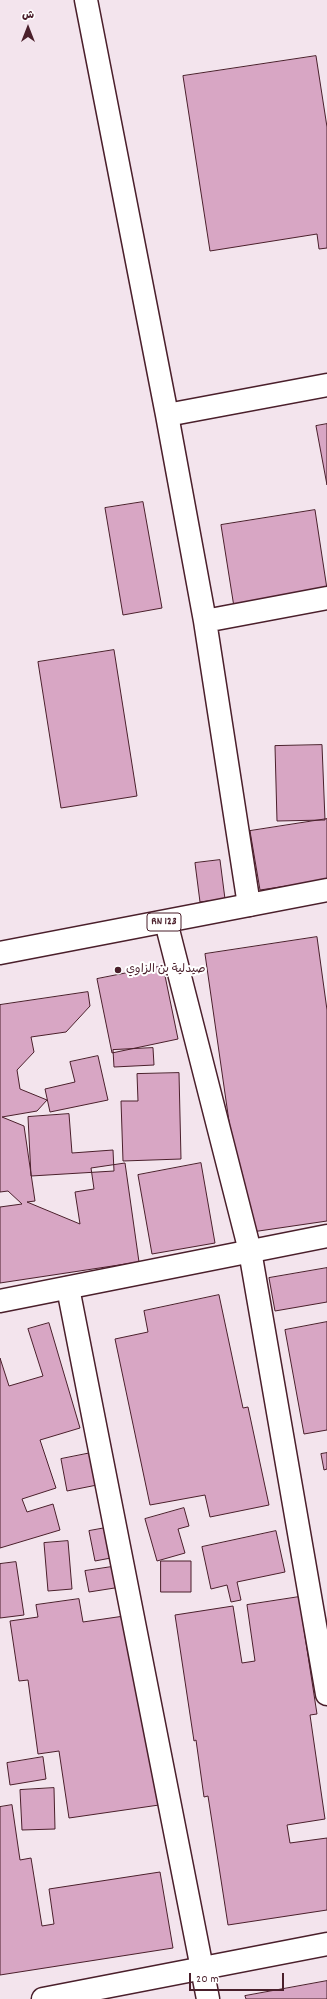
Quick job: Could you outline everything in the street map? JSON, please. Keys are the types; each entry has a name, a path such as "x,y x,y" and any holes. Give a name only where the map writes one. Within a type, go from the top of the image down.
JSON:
{"street":[{"path":"86,0 167,415 205,622 249,905"},
{"path":"167,415 327,384"},
{"path":"205,622 327,598"},
{"name":"RN 123","path":"0,953 327,890"},
{"path":"166,922 250,1251 327,1694"},
{"path":"0,1301 327,1236"},
{"path":"68,1288 208,1999"},
{"path":"43,1999 327,1944"}],"building":[{"path":"316,56 327,127 327,248 319,249 317,234 210,251 183,76"},
{"path":"327,424 327,485 316,426"},
{"path":"143,502 162,608 123,615 105,508"},
{"path":"315,510 327,589 234,607 221,525"},
{"path":"114,650 137,796 61,808 38,662"},
{"path":"322,745 325,820 277,821 275,746"},
{"path":"327,819 327,880 260,890 250,831"},
{"path":"220,860 225,899 200,902 195,863"},
{"path":"317,937 327,1010 327,1221 245,1233 205,954"},
{"path":"163,966 178,1039 112,1053 97,979"},
{"path":"88,992 90,1006 66,1032 31,1037 34,1052 17,1070 20,1089 47,1100 37,1111 2,1117 24,1126 35,1201 27,1202 80,1224 75,1192 94,1189 91,1168 125,1163 139,1262 0,1283 0,1207 22,1204 8,1191 0,1192 0,1005"},
{"path":"153,1048 154,1065 114,1067 113,1050"},
{"path":"98,1056 108,1100 50,1112 45,1089 75,1082 70,1062"},
{"path":"179,1073 181,1159 123,1161 121,1101 138,1101 137,1074"},
{"path":"69,1114 72,1153 113,1150 114,1171 31,1176 28,1117"},
{"path":"201,1163 215,1243 152,1254 138,1175"},
{"path":"327,1268 327,1302 275,1311 269,1278"},
{"path":"219,1295 243,1408 248,1407 269,1505 210,1517 205,1495 150,1505 115,1339 148,1332 144,1311"},
{"path":"327,1322 327,1430 304,1434 285,1330"},
{"path":"49,1323 80,1428 40,1440 56,1488 22,1499 27,1512 53,1504 60,1530 0,1548 0,1358 9,1386 43,1376 28,1329"},
{"path":"96,1452 102,1484 67,1491 61,1459"},
{"path":"327,1453 327,1469 324,1470 321,1454"},
{"path":"184,1508 189,1526 178,1529 185,1553 157,1561 145,1519"},
{"path":"111,1527 116,1557 95,1561 89,1531"},
{"path":"276,1531 285,1572 237,1582 241,1600 231,1602 227,1585 211,1589 202,1547"},
{"path":"68,1541 72,1589 48,1591 44,1543"},
{"path":"161,1561 191,1561 191,1592 161,1592"},
{"path":"16,1562 24,1615 0,1618 0,1564"},
{"path":"118,1566 121,1587 89,1592 85,1571"},
{"path":"299,1597 317,1714 310,1715 325,1819 287,1825 290,1843 327,1838 327,1910 228,1925 208,1796 204,1797 196,1740 194,1741 175,1615 233,1606 242,1663 255,1661 247,1605"},
{"path":"79,1599 83,1622 131,1615 159,1805 69,1818 59,1751 38,1754 28,1680 19,1681 10,1621 38,1617 36,1605"},
{"path":"43,1757 46,1779 10,1785 7,1763"},
{"path":"54,1788 55,1829 22,1830 20,1790"},
{"path":"12,1805 20,1860 31,1858 42,1926 54,1924 49,1889 160,1872 173,1948 0,1975 0,1807"},
{"path":"327,1981 327,1999 246,1999 245,1996"}],"place":[{"name":"صيدلية بن الزاوي","path":"118,970"}]}
